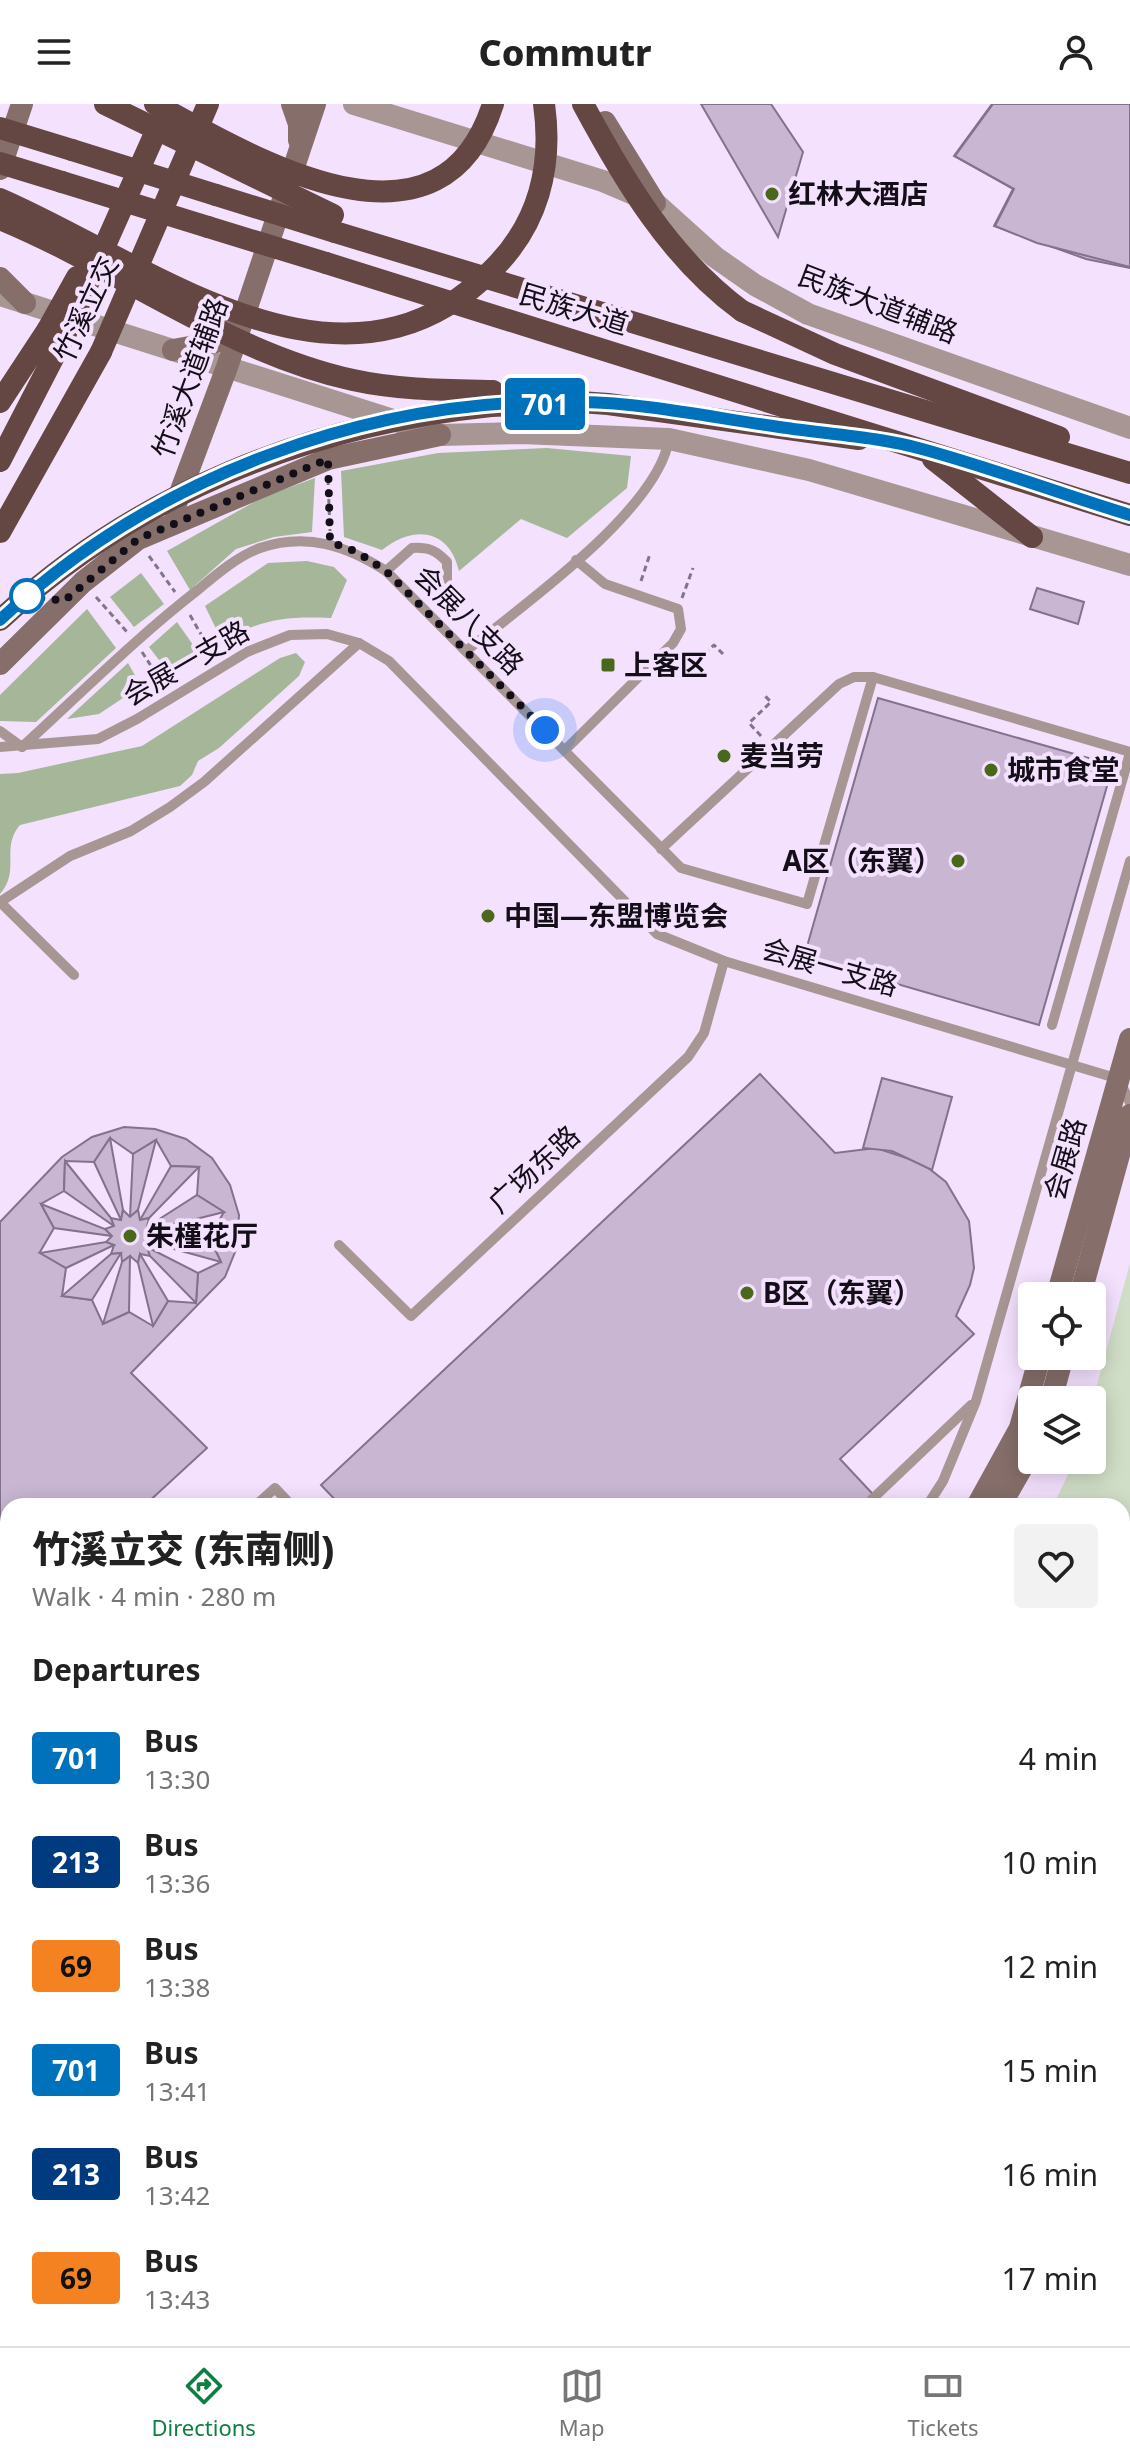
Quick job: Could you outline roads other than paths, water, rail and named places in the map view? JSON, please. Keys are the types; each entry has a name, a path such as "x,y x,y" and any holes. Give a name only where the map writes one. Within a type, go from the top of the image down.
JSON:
{"highway":[{"path":"105,104 334,223"},
{"path":"155,104 277,166 351,189 393,192 445,175 474,146 493,104"},
{"name":"竹溪立交","path":"0,461 35,397 153,143 167,104"},
{"name":"竹溪立交","path":"0,532 81,389 152,238 208,104"},
{"path":"152,238 223,104"},
{"path":"0,199 232,311 275,325 324,334 382,329 427,319 473,289 523,233 543,182 548,153 544,104"},
{"path":"583,104 663,237 717,292 742,311 835,354 1006,416 1130,467"},
{"path":"0,402 28,363 153,143"},
{"path":"2,151 72,150 216,195 334,223"},
{"name":"民族大道","path":"2,151 62,182 1130,515"},
{"path":"0,219 242,341 293,363 370,383 492,399 580,402 688,413 921,449 1032,537"},
{"name":"民族大道","path":"334,223 530,292 1130,473"},
{"path":"0,620 104,538 207,480 285,450 362,427 492,399"}],"main road":[{"path":"2,151 22,104"},
{"path":"292,104 299,124 298,153"},
{"name":"竹溪大道辅路","path":"168,525 227,367 315,104"},
{"path":"596,104 655,203"},
{"path":"0,278 25,303"},
{"path":"173,350 217,342 234,327 251,297"},
{"path":"0,664 83,582 138,539 328,459 440,435"},
{"name":"会展路","path":"1061,1282 1130,1039"},
{"name":"会展路","path":"1084,1282 1130,1115"},
{"path":"981,1498 1020,1428 1036,1370"},
{"path":"1005,1498 1018,1474"}],"street":[{"name":"民族大道辅路","path":"354,104 603,181 655,203 715,257 755,285 808,314 1130,428"},
{"path":"0,295 440,435 521,433 669,439 809,470 1130,565"},
{"path":"1006,416 1017,388"}],"lane":[{"path":"466,651 576,560 646,492 666,456 669,439"},
{"name":"会展八支路","path":"22,747 135,643 225,568 259,548 294,541 330,542 357,552 386,571 681,868 807,904 873,677"},
{"path":"386,571 412,548 426,547 447,562 447,596"},
{"path":"565,750 673,643 681,629 678,609 605,584 576,560"},
{"name":"会展一支路","path":"0,747 98,739 247,652 290,635 327,634 359,643 389,661 657,934 724,961 1119,1079"},
{"path":"74,975 0,902 70,856 131,831 170,807 204,782 359,643"},
{"path":"661,849 839,684 854,677 873,677 1130,752 1052,1025"},
{"path":"0,731 22,747"},
{"path":"932,1498 943,1481 976,1401 1069,1064 1130,861"},
{"name":"广场东路","path":"339,1245 411,1316 688,1057 704,1033 724,961"},
{"path":"1119,1079 1130,1103"},
{"path":"873,1498 976,1401"},
{"path":"264,1498 275,1488 284,1498"}],"place":[{"name":"红林大酒店","path":"772,194"},
{"name":"上客区","path":"608,665"},
{"name":"麦当劳","path":"724,756"},
{"name":"城市食堂","path":"991,770"},
{"name":"A区（东翼）","path":"958,861"},
{"name":"中国—东盟博览会","path":"488,916"},
{"name":"朱槿花厅","path":"130,1236"},
{"name":"B区（东翼）","path":"747,1293"}]}
